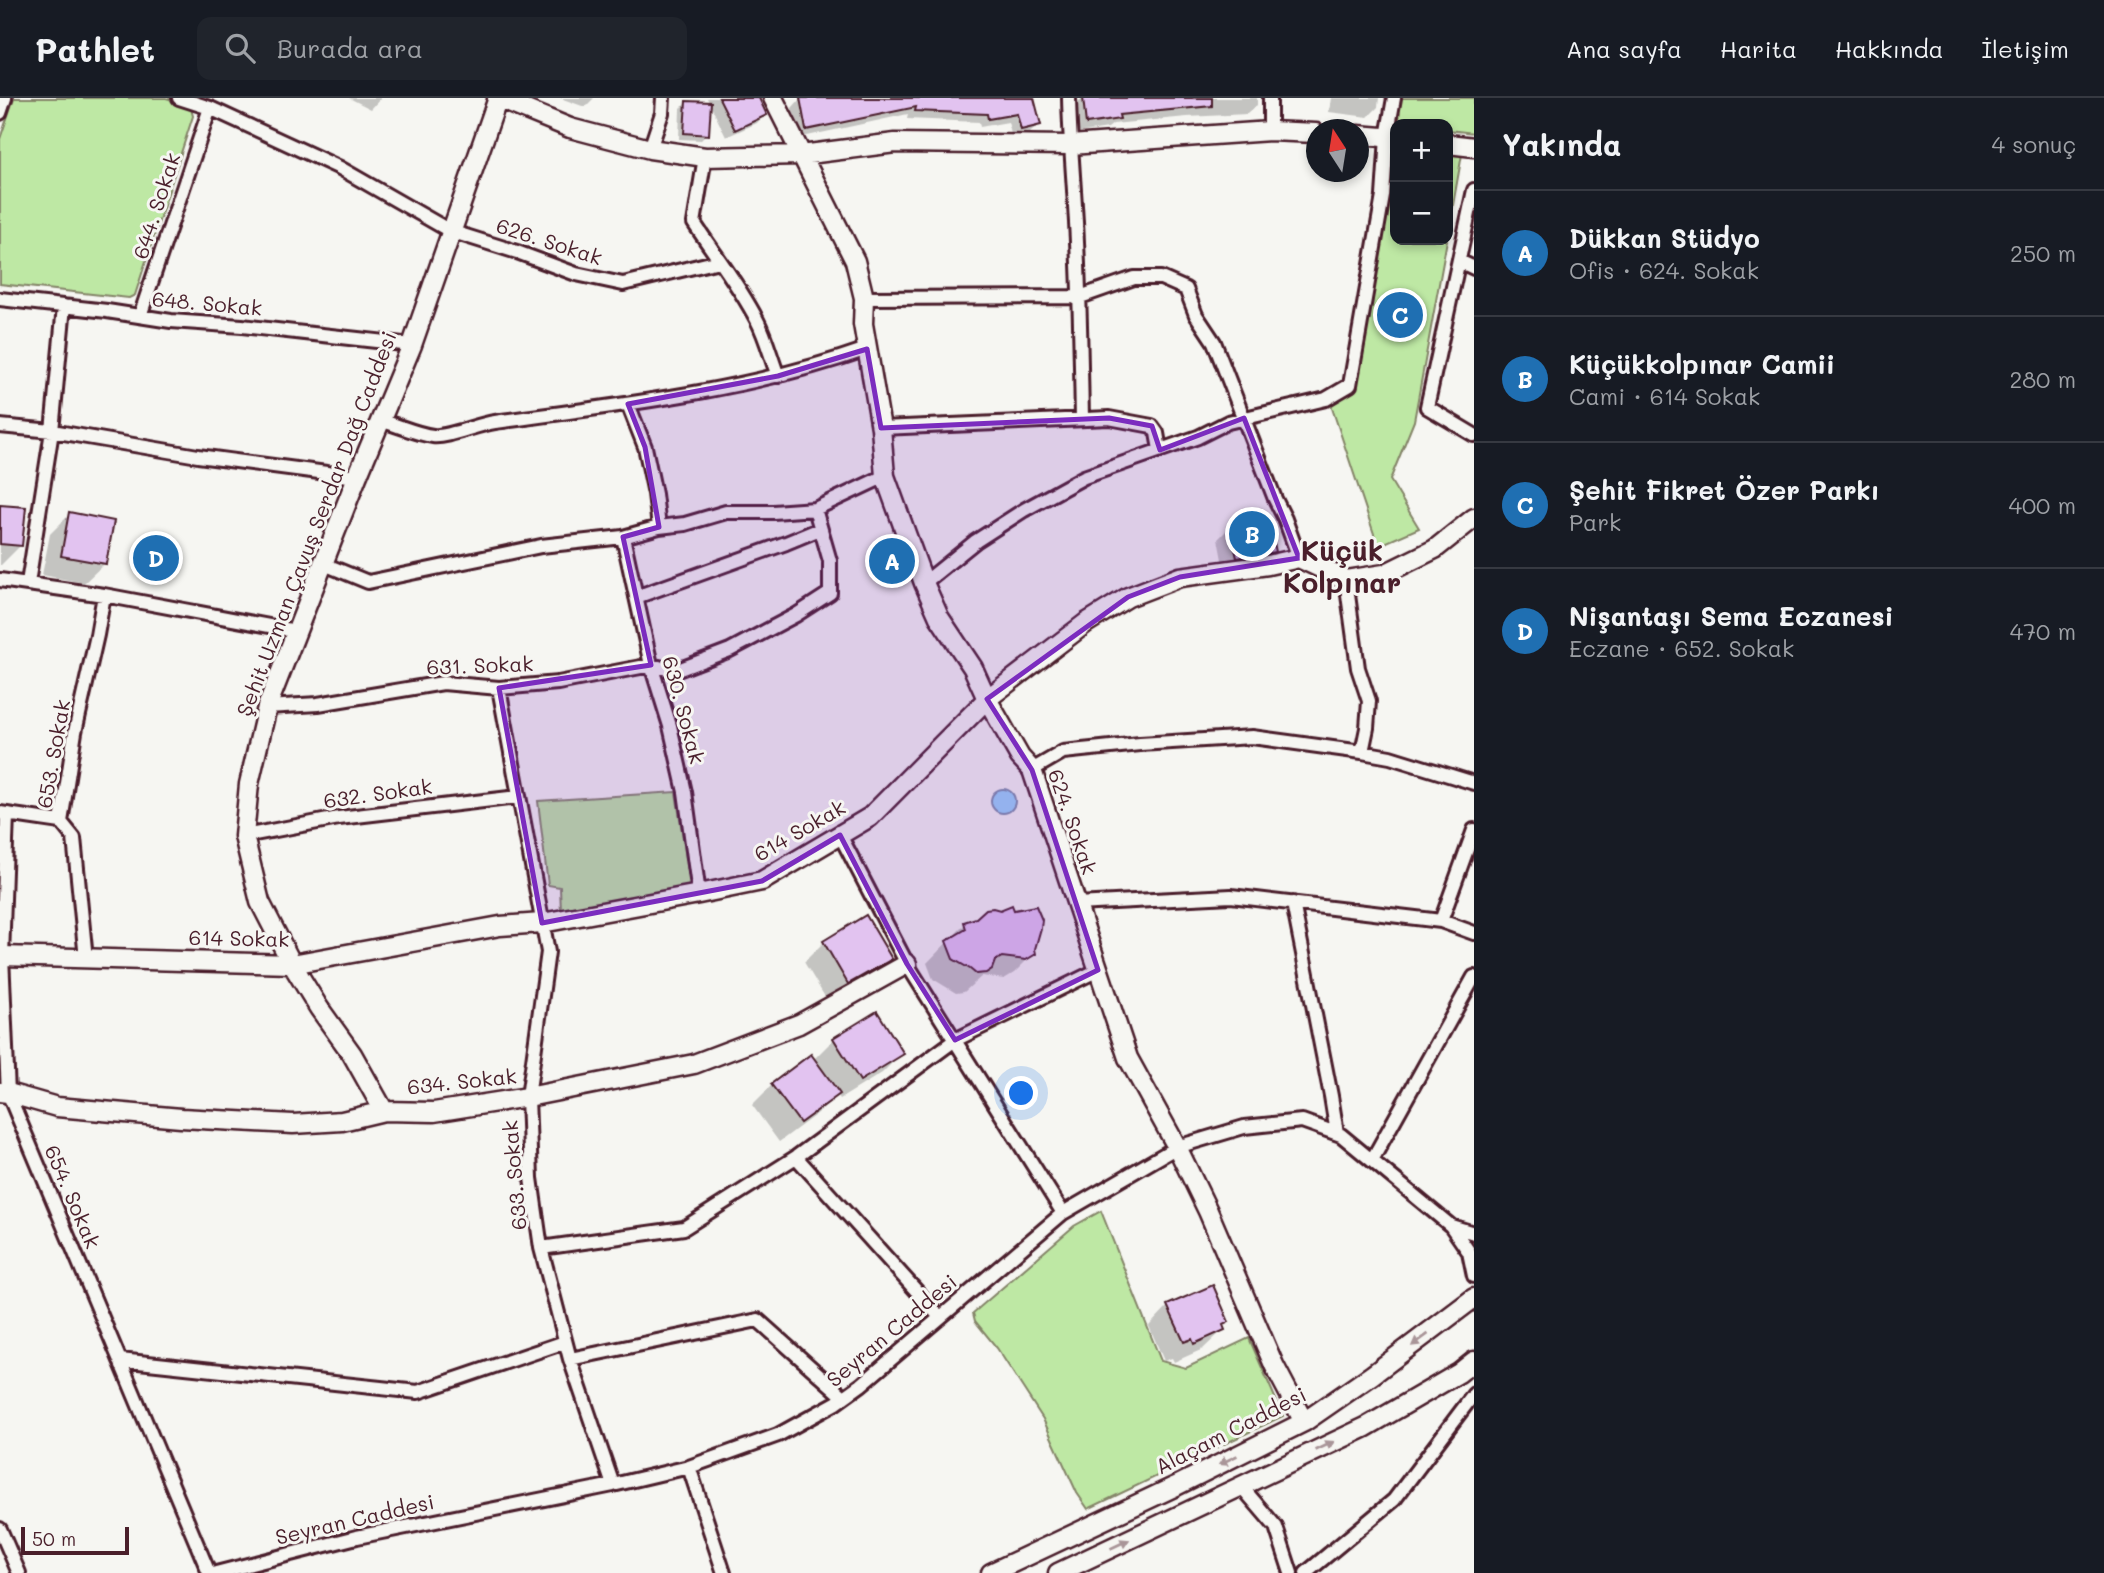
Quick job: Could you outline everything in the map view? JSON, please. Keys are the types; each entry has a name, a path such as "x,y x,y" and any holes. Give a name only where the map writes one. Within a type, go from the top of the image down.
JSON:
{"street":[{"path":"0,113 5,98"},
{"name":"626. Sokak","path":"179,98 210,108 340,168 450,231 576,274 624,284 719,261"},
{"path":"498,98 570,128 650,149 705,157 801,155 895,143 1070,145 1270,131 1306,133"},
{"name":"Şehit Uzman Çavuş Serdar Dağ Caddesi","path":"384,1111 352,1054 292,964 260,902 243,836 249,784 267,707 412,345 498,98"},
{"path":"650,149 662,113 663,98"},
{"name":"624. Sokak","path":"773,98 855,261 864,298 863,324 881,428 885,476 924,583 939,617 973,668 1020,757 1032,770 1128,1058 1177,1147 1208,1211 1274,1365 1304,1422"},
{"path":"1069,98 1080,298 1082,419"},
{"path":"1270,98 1270,131"},
{"path":"1392,119 1394,98"},
{"name":"644. Sokak","path":"140,316 210,108"},
{"path":"1369,136 1390,137"},
{"path":"924,583 975,541 1084,477 1198,437 1228,422 1326,399 1350,385 1390,144"},
{"path":"1453,144 1474,146"},
{"path":"705,157 694,223 739,288 758,322 778,376"},
{"path":"1474,190 1427,407 1474,435"},
{"path":"1459,261 1474,268"},
{"path":"864,298 1080,298 1134,278 1161,278 1186,289 1196,315 1214,342 1298,558 1346,580 1384,574 1435,550 1474,518"},
{"name":"648. Sokak","path":"0,299 171,321 412,345"},
{"path":"28,583 52,432 64,306"},
{"path":"382,421 435,437 490,422 628,404 778,376 820,366 867,349"},
{"path":"628,404 645,447 659,527"},
{"path":"881,428 1109,418 1152,426 1157,433 1160,450"},
{"path":"0,426 357,477"},
{"path":"324,564 368,582 541,546 623,537 726,512 815,509 885,476"},
{"path":"636,597 820,529 815,509"},
{"name":"631. Sokak","path":"267,707 318,704 443,683 499,688 558,683 651,665 675,671 730,650 796,615 830,593 830,561 820,529"},
{"name":"630. Sokak","path":"623,537 651,665 670,726 685,792 699,894"},
{"name":"614 Sokak","path":"2,956 292,964 500,926 542,923 762,881 870,817 987,699 1086,623 1128,597 1180,577 1268,565 1298,558"},
{"path":"0,580 104,595 296,631"},
{"path":"1346,580 1358,668 1368,702 1367,728 1362,752"},
{"name":"653. Sokak","path":"86,959 74,838 61,822 75,732 104,595"},
{"name":"633. Sokak","path":"499,688 548,952 528,1097 531,1178 541,1248 570,1359 613,1485"},
{"path":"1032,770 1063,752 1252,737 1390,757 1474,783"},
{"name":"632. Sokak","path":"243,836 339,818 518,797"},
{"path":"4,813 61,822"},
{"name":"654. Sokak","path":"4,813 4,1093 209,1573"},
{"path":"1441,921 1474,830"},
{"path":"840,835 907,964 1063,1213"},
{"path":"1076,904 1231,896 1441,921 1474,933"},
{"path":"1293,903 1337,1133"},
{"name":"634. Sokak","path":"4,1093 57,1107 293,1124 342,1121 384,1111 434,1112 528,1097 694,1064 799,1024 907,964"},
{"path":"541,1248 684,1228 796,1157 955,1040 1098,970"},
{"path":"1372,1160 1474,977"},
{"name":"Seyran Caddesi","path":"216,1573 357,1538 689,1467 778,1434 861,1385 1063,1213 1177,1147 1244,1127 1302,1121 1341,1135 1451,1226 1472,1255 1474,1276"},
{"path":"796,1157 939,1316"},
{"name":"Seyran Caddesi","path":"1451,1226 1474,1233"},
{"path":"1470,1302 1474,1282"},
{"name":"Alaçam Caddesi","path":"991,1573 1304,1422 1372,1376 1470,1302"},
{"path":"570,1359 758,1320 844,1397"},
{"path":"120,1360 418,1392 565,1342"},
{"path":"1068,1571 1366,1427 1459,1373 1474,1361"},
{"path":"1306,1573 1394,1500 1474,1394"},
{"path":"689,1467 724,1573"},
{"path":"1241,1486 1276,1527 1291,1573"},
{"path":"0,1529 19,1573"}],"highlighted area":[{"path":"867,349 881,428 1109,418 1152,426 1160,450 1244,418 1299,558 1180,577 1128,597 987,699 1032,770 1098,970 955,1040 907,964 840,835 762,881 542,923 499,688 651,665 623,537 659,527 645,447 628,404 778,376"}],"green space":[{"path":"14,98 166,98 190,105 193,116 135,295 129,298 0,284 0,139"},
{"path":"1398,98 1474,98 1474,133 1453,131 1453,119 1400,119"},
{"path":"1453,143 1464,143 1453,205"},
{"path":"1390,179 1390,245 1446,245 1414,421 1390,480 1419,528 1378,546 1328,396 1354,389"},
{"path":"676,792 690,885 685,890 561,912 560,887 548,885 538,801"},
{"path":"1101,1211 1161,1361 1186,1368 1249,1338 1283,1416 1088,1509 1077,1493 1043,1419 997,1348 975,1321 973,1313 1074,1226"}],"water":[{"path":"1003,789 1012,792 1015,801 1012,810 1003,813 994,810 991,801 994,792"}],"building":[{"path":"719,98 759,98 767,115 735,130"},
{"path":"800,98 1034,98 1041,125 1021,130 1017,114 988,119 987,114 915,111 916,107 806,130"},
{"path":"1083,98 1212,98 1212,106 1119,115 1120,119 1086,124"},
{"path":"686,101 711,102 709,135 684,133"},
{"path":"0,505 26,507 22,546 0,544"},
{"path":"69,512 114,521 106,564 61,556"},
{"path":"1269,520 1276,552 1237,558 1230,525"},
{"path":"1012,905 1014,910 1036,906 1042,920 1036,954 1026,960 1002,957 995,961 992,969 986,973 976,974 953,959 946,941 966,929 964,922 976,918 986,909 1000,910"},
{"path":"866,915 892,959 848,984 823,941"},
{"path":"877,1011 904,1054 860,1081 833,1038"},
{"path":"811,1054 840,1094 800,1123 771,1084"},
{"path":"1213,1285 1229,1322 1223,1325 1225,1330 1194,1344 1192,1339 1184,1342 1167,1305"}],"place":[{"name":"Şehit Fikret Özer Parkı","path":"1400,315"},
{"name":"Küçükkolpınar Camii","path":"1252,534"},
{"name":"Nişantaşı Sema Eczanesi","path":"156,558"},
{"name":"Dükkan Stüdyo","path":"892,561"}],"district":[{"name":"Küçük Kolpınar","path":"1342,567"}]}
